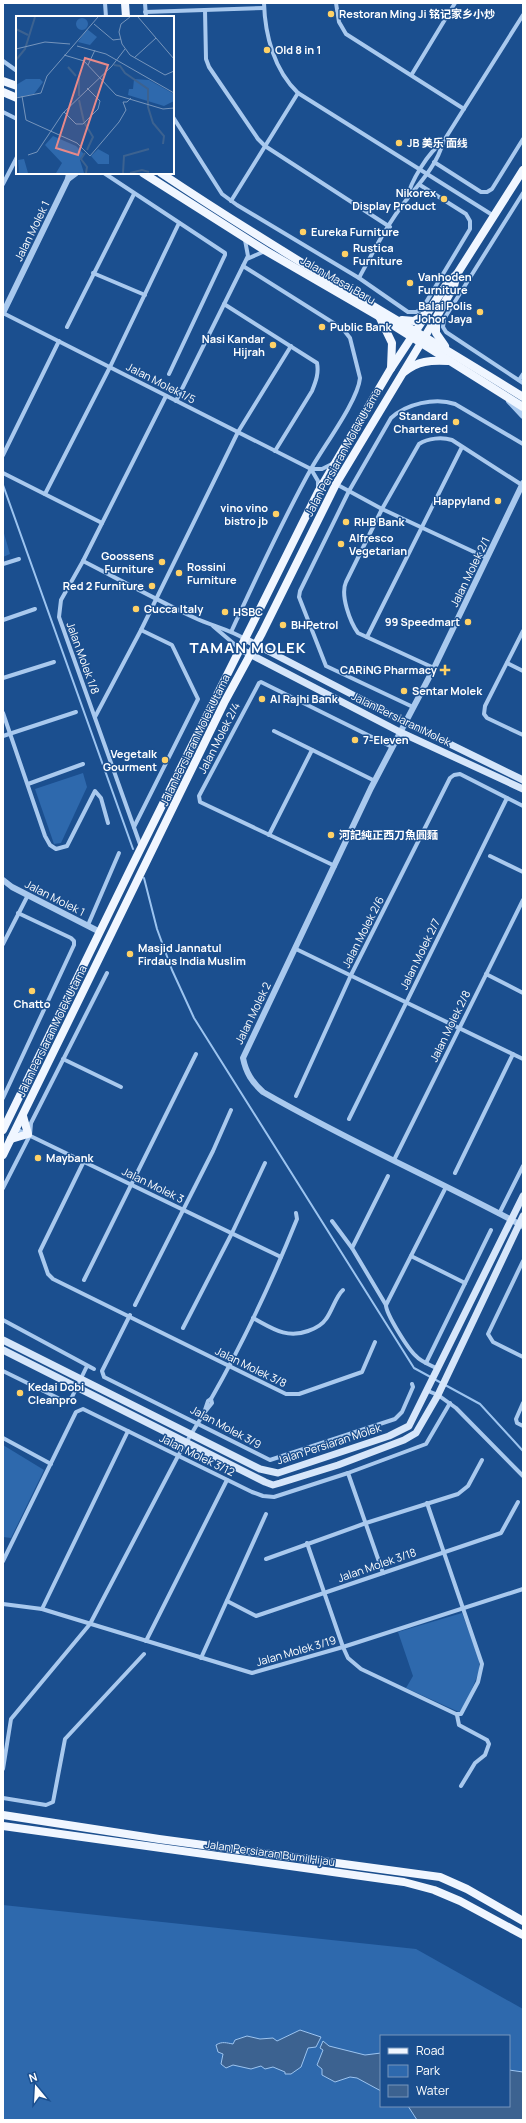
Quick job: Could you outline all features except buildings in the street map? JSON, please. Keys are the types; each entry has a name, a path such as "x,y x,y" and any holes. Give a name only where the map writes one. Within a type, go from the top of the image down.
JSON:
{"main road":[{"path":"125,3 126,16"},
{"path":"3,81 16,86"},
{"path":"3,92 16,98"},
{"path":"418,337 428,312 448,282 457,274 523,170"},
{"name":"Jalan Masai Baru","path":"144,174 266,251 380,317 450,352 523,397"},
{"name":"Jalan Masai Baru","path":"163,174 255,235 396,319 448,361 523,407"},
{"path":"171,174 193,194"},
{"path":"418,337 436,318 454,286 457,274"},
{"path":"396,319 414,322 428,312"},
{"path":"380,317 392,343 390,370"},
{"path":"436,318 436,333 450,352"},
{"name":"Jalan Persiaran Molek Utama","path":"4,1124 11,1114 141,847 318,492 390,370 418,337"},
{"name":"Jalan Persiaran Molek Utama","path":"3,1155 225,701 336,484 399,375 418,337"},
{"path":"399,375 414,364 425,361 448,361"},
{"name":"Jalan Persiaran Molek","path":"245,639 256,643 405,722 523,780"},
{"name":"Jalan Persiaran Molek","path":"240,649 400,732 523,789"},
{"path":"4,1124 16,1122 23,1116 29,1134 11,1139"},
{"path":"3,1135 16,1129"},
{"name":"Jalan Persiaran Molek","path":"3,1340 260,1469 278,1473 407,1428 414,1418 438,1371 523,1196"},
{"name":"Jalan Persiaran Molek","path":"3,1350 186,1443 273,1485 338,1465 412,1436 419,1428 439,1392 521,1225 523,1216"},
{"name":"Jalan Persiaran Bumi Hijau","path":"3,1815 440,1877 467,1889 523,1921"},
{"path":"22,1828 24,1818"},
{"name":"Jalan Persiaran Bumi Hijau","path":"3,1826 404,1882 434,1890 460,1901 523,1935"},
{"path":"93,1839 92,1832 96,1829"}],"street":[{"path":"105,3 106,16"},
{"path":"145,3 146,16"},
{"path":"264,3 268,41 287,81 298,93 494,216"},
{"path":"336,3 339,22 346,34 412,74 464,109"},
{"path":"412,74 455,3"},
{"path":"145,12 264,8"},
{"path":"205,10 206,59 209,66 255,136 265,146 390,227"},
{"path":"359,278 407,199 420,185 441,150 443,142 523,15"},
{"path":"3,61 16,70"},
{"path":"231,201 298,93"},
{"path":"3,112 16,118"},
{"path":"174,119 222,194 231,201 359,278 408,312 416,312 422,308 470,229 466,214 420,185"},
{"path":"434,162 481,192 487,192 492,189 523,139"},
{"path":"407,199 409,188 420,170 435,147 443,142"},
{"path":"3,184 16,159"},
{"path":"105,174 225,253 169,374"},
{"name":"Jalan Molek 1","path":"3,313 68,176"},
{"path":"523,192 444,319 443,327 446,332 521,381 523,374"},
{"path":"67,328 93,273 134,194"},
{"path":"45,494 110,368 179,223"},
{"path":"176,401 246,261 248,251 244,237"},
{"path":"246,261 258,253 266,251"},
{"path":"232,630 268,553 311,469 346,412 360,384 360,374 350,338 343,329 243,266"},
{"path":"93,273 145,295"},
{"path":"224,304 317,363 318,370 316,381 275,451"},
{"name":"Jalan Molek 1/5","path":"3,313 311,469"},
{"path":"3,455 59,341"},
{"path":"95,717 141,630 238,432 291,346"},
{"path":"504,395 523,416"},
{"name":"Jalan Molek 1/8","path":"141,847 59,618 61,600 83,562 166,396"},
{"path":"413,707 326,666 299,597 300,590 349,491 391,418 397,413 412,407 445,400 455,404 523,444"},
{"path":"434,668 358,633 353,626 344,588 382,509 419,444 445,438 523,484"},
{"path":"366,637 462,447"},
{"path":"311,469 322,469 335,462"},
{"path":"311,469 318,481 318,492"},
{"path":"3,474 102,523"},
{"path":"336,484 382,509 487,558"},
{"name":"Jalan Molek 2/1","path":"400,732 434,668 523,484"},
{"path":"3,564 19,559"},
{"path":"83,562 212,626 240,649"},
{"path":"3,620 35,609"},
{"path":"212,626 232,630 245,639"},
{"path":"134,827 198,699 172,645 141,630"},
{"path":"523,631 485,706 484,714 487,718 523,735"},
{"path":"3,678 54,662"},
{"path":"507,663 523,671"},
{"name":"Jalan Molek 2/4","path":"335,866 200,802 198,798 258,683 261,682 392,747"},
{"path":"3,736 76,712"},
{"path":"3,713 45,836 50,845 56,849 67,846 95,791 101,798 108,823"},
{"path":"274,731 375,781"},
{"name":"Jalan Molek 2","path":"400,732 375,781 243,1058 246,1071 253,1082 269,1095 341,1134 521,1225"},
{"path":"269,835 312,750"},
{"path":"28,784 83,764"},
{"name":"Jalan Molek 2/6","path":"296,1096 351,975 450,778 454,775 460,774 508,798"},
{"path":"508,798 523,806"},
{"name":"Jalan Molek 2/7","path":"349,1119 508,798"},
{"path":"88,925 119,853"},
{"path":"490,856 523,872"},
{"name":"Jalan Molek 1","path":"3,880 28,895 100,932"},
{"path":"3,944 28,895"},
{"name":"Jalan Molek 2/8","path":"394,1160 523,900"},
{"path":"3,1098 74,945 74,941 71,938 18,913"},
{"path":"296,949 523,1059"},
{"path":"3,1188 29,1134 31,1123 107,973"},
{"path":"486,974 523,993"},
{"path":"84,1280 133,1184 196,1054"},
{"path":"455,1173 513,1054"},
{"path":"63,1059 121,1087"},
{"path":"135,1305 184,1210 231,1110"},
{"name":"Jalan Molek 3","path":"16,1129 282,1257"},
{"name":"Jalan Molek 3/8","path":"84,1161 40,1251 48,1274 53,1279 130,1315 286,1394 298,1394 362,1372 375,1342"},
{"path":"183,1328 232,1233 265,1163"},
{"path":"500,1214 523,1166"},
{"path":"352,1248 388,1176"},
{"path":"386,1305 446,1187"},
{"path":"3,1769 11,1719 90,1624 178,1456 204,1413 212,1403 211,1399 230,1366 282,1257 297,1219 296,1213"},
{"path":"332,1221 352,1248 386,1305 387,1315 416,1358 438,1371"},
{"path":"426,1363 491,1230"},
{"path":"411,1256 465,1283"},
{"path":"523,1261 488,1334 493,1342 523,1357"},
{"path":"253,1318 285,1334 293,1335 301,1333 313,1329 325,1321 343,1290"},
{"name":"Jalan Molek 3/9","path":"130,1315 102,1371 104,1377 270,1460 396,1419 402,1412 413,1388 412,1384"},
{"path":"3,1320 94,1369"},
{"path":"3,1371 64,1401 69,1401 87,1366"},
{"path":"429,1388 439,1392 523,1476"},
{"name":"Jalan Molek 3/12","path":"3,1562 76,1412 79,1410 83,1409 226,1480 263,1496 274,1497 348,1473 426,1444 450,1403"},
{"path":"523,1403 516,1418 517,1423 523,1426"},
{"path":"42,1609 128,1431"},
{"path":"3,1438 51,1464"},
{"path":"266,1559 307,1543 464,1491 482,1460"},
{"path":"348,1473 383,1573"},
{"path":"146,1641 226,1480"},
{"name":"Jalan Molek 3/18","path":"227,1601 256,1616 501,1533 518,1502"},
{"path":"427,1503 482,1664 478,1682 469,1703 464,1711 457,1715"},
{"path":"201,1658 266,1514"},
{"path":"307,1543 348,1658 361,1669 457,1715"},
{"path":"3,1548 9,1550"},
{"name":"Jalan Molek 3/19","path":"3,1604 42,1609 252,1673 343,1647 523,1589"},
{"path":"3,1798 46,1805 53,1802 65,1739 144,1654"},
{"path":"457,1715 459,1725 487,1740 489,1744 485,1755 475,1763 461,1786"}],"green space":[{"path":"3,530 10,554 3,557"},
{"path":"83,773 87,787 61,843 54,844 35,789"},
{"path":"3,1445 44,1470 11,1538 3,1537"},
{"path":"462,1613 479,1659 479,1672 463,1710 459,1712 406,1688 413,1676 398,1632"},
{"path":"3,1905 416,1949 523,2009 523,2120 3,2120"}],"water":[{"path":"300,2030 321,2037 316,2047 308,2048 301,2067 291,2074 285,2074 285,2072 273,2067 265,2069 261,2066 251,2069 233,2065 226,2068 221,2064 223,2054 218,2052 216,2045 220,2043 233,2044 235,2040 247,2036 260,2039 273,2038 277,2041"},
{"path":"323,2041 329,2046 365,2055 380,2053 380,2090 357,2078 350,2077 335,2082 322,2075 322,2069 317,2065 323,2050 320,2048"},
{"path":"510,2070 523,2072 523,2120 417,2120 409,2107 510,2107"}],"waterway":[{"path":"3,485 133,849"},
{"path":"144,878 157,929 172,970 194,1018 414,1368 480,1404 523,1451"}],"place":[{"name":"Restoran Ming Ji 铭记家乡小炒","path":"331,14"},
{"name":"Old 8 in 1","path":"267,50"},
{"name":"JB 美乐 面线","path":"399,143"},
{"name":"Nikorex Display Product","path":"444,199"},
{"name":"Eureka Furniture","path":"303,232"},
{"name":"Rustica Furniture","path":"345,254"},
{"name":"Vanhoden Furniture","path":"410,283"},
{"name":"Balai Polis Johor Jaya","path":"480,312"},
{"name":"Public Bank","path":"322,327"},
{"name":"Nasi Kandar Hijrah","path":"273,345"},
{"name":"Standard Chartered","path":"456,422"},
{"name":"Happyland","path":"498,501"},
{"name":"vino vino bistro jb","path":"276,514"},
{"name":"RHB Bank","path":"346,522"},
{"name":"Alfresco Vegetarian","path":"341,544"},
{"name":"Goossens Furniture","path":"162,562"},
{"name":"Rossini Furniture","path":"179,573"},
{"name":"Red 2 Furniture","path":"152,586"},
{"name":"Gucca Italy","path":"136,609"},
{"name":"HSBC","path":"225,612"},
{"name":"99 Speedmart","path":"468,622"},
{"name":"BHPetrol","path":"283,625"},
{"name":"CARiNG Pharmacy","path":"445,670"},
{"name":"Sentar Molek","path":"404,691"},
{"name":"Al Rajhi Bank","path":"262,699"},
{"name":"7-Eleven","path":"355,740"},
{"name":"Vegetalk Gourment","path":"165,760"},
{"name":"河記純正西刀魚圓麵","path":"331,835"},
{"name":"Masjid Jannatul Firdaus India Muslim","path":"130,954"},
{"name":"Chatto","path":"32,991"},
{"name":"Maybank","path":"38,1158"},
{"name":"Kedai Dobi Cleanpro","path":"20,1393"}],"district":[{"name":"TAMAN MOLEK","path":"248,648"}]}
